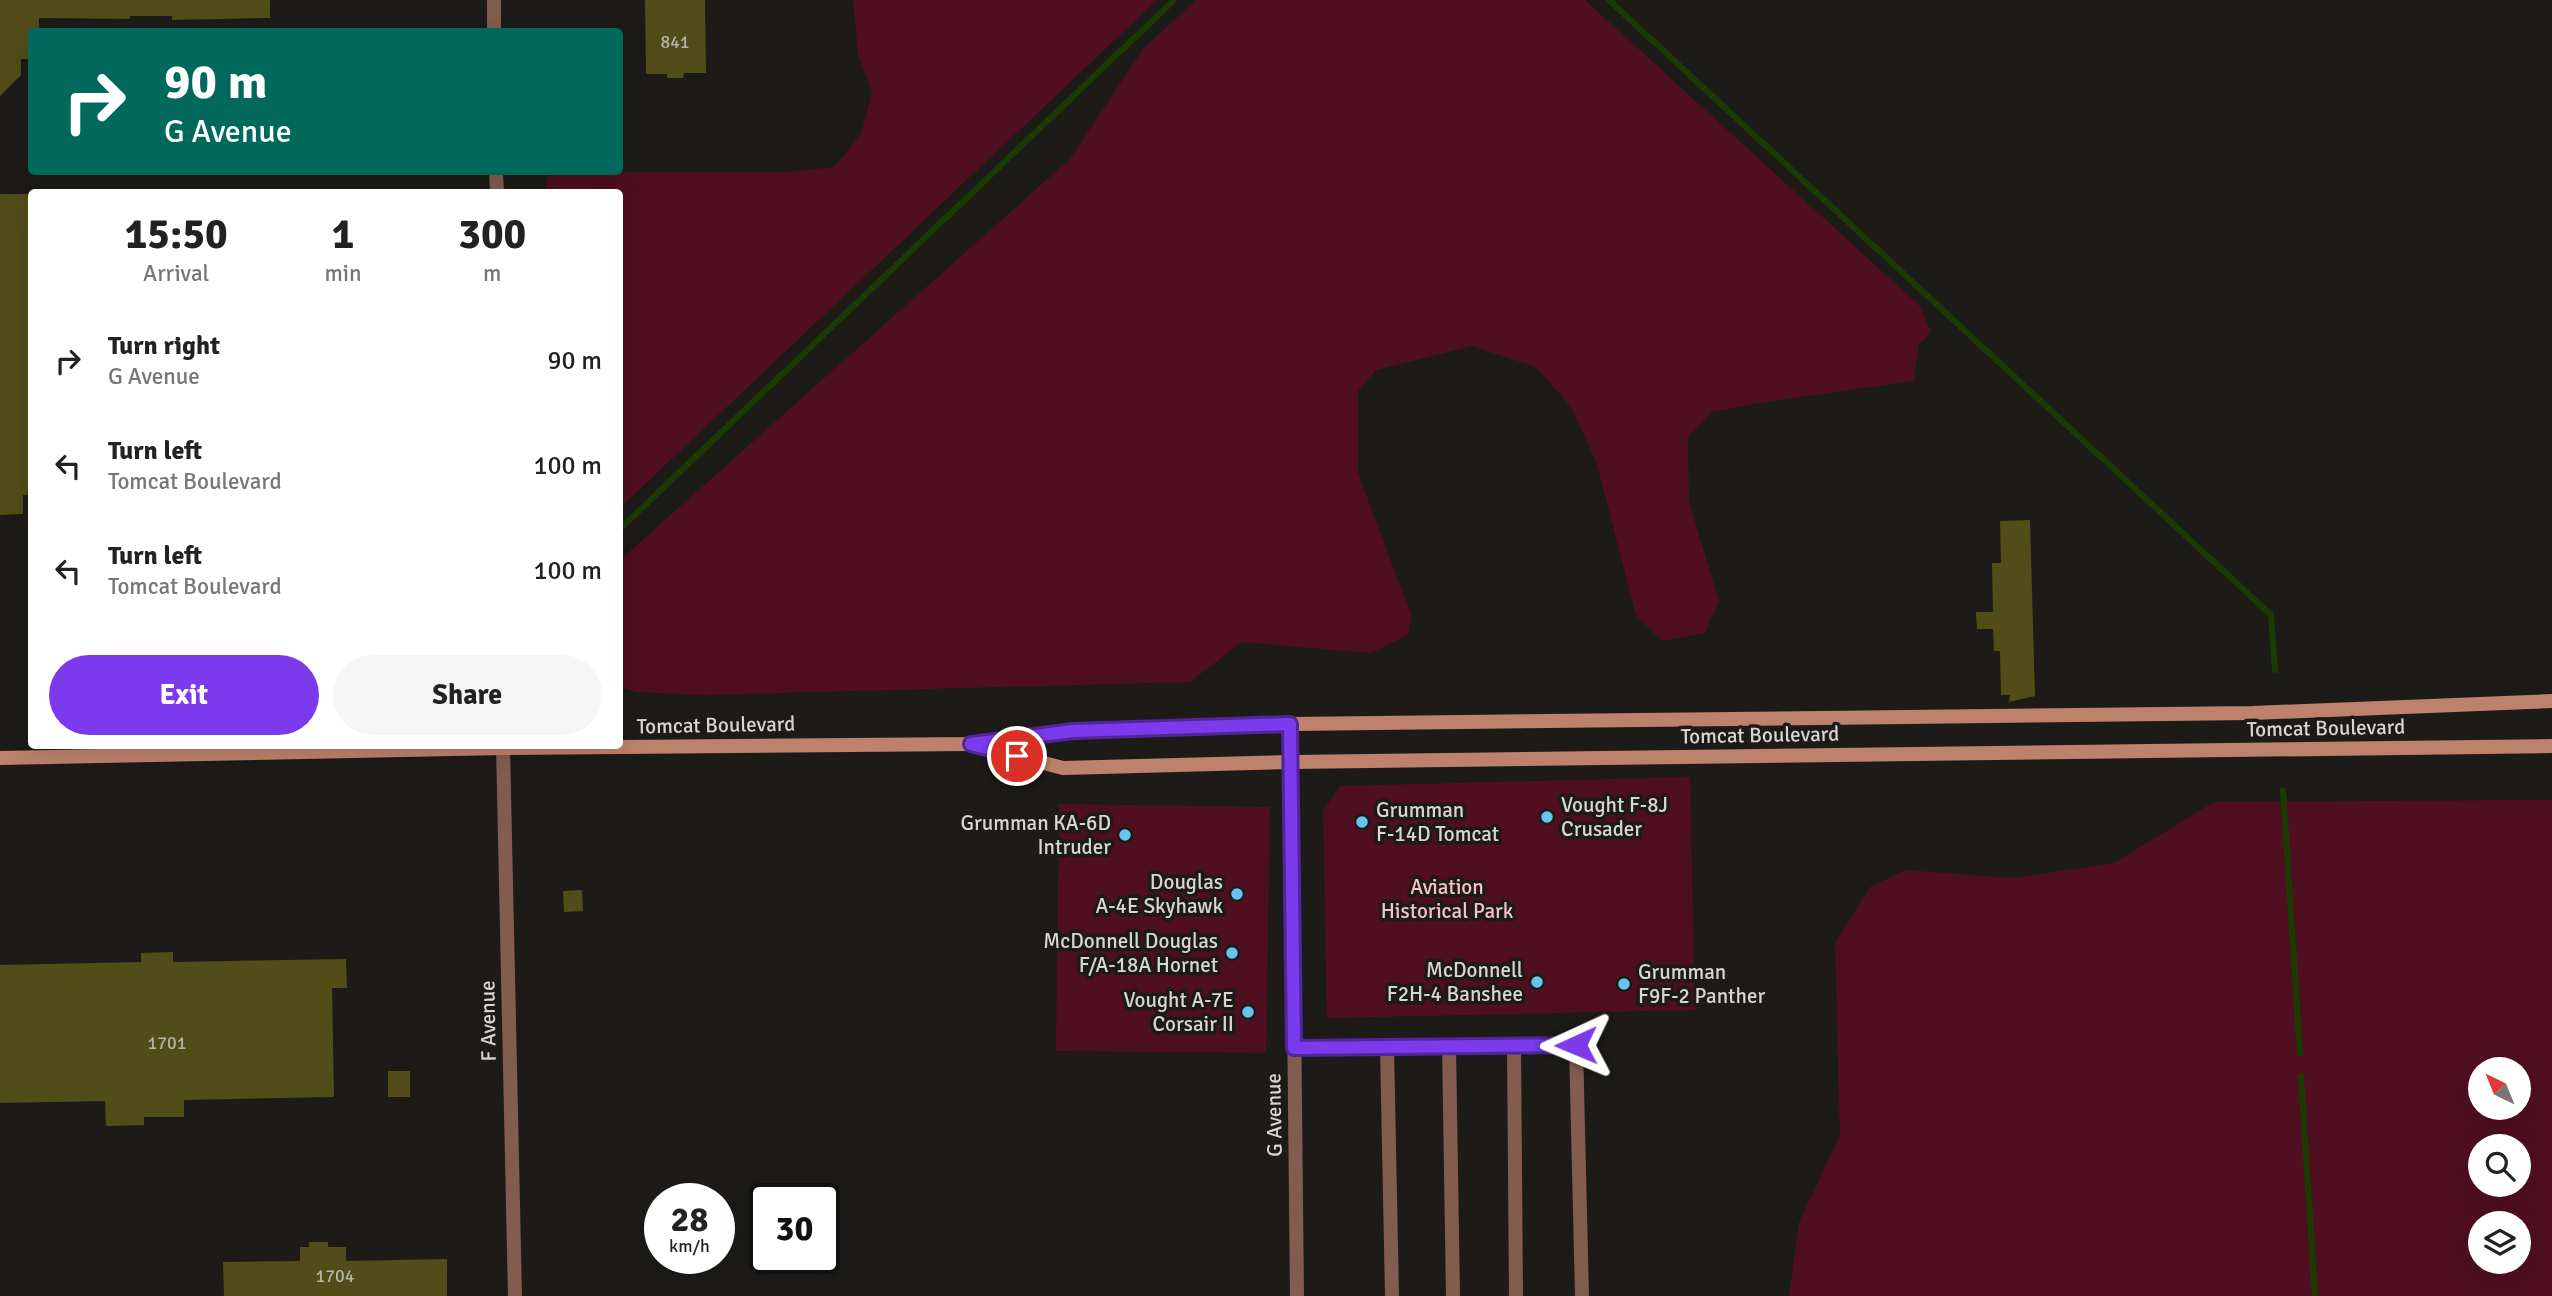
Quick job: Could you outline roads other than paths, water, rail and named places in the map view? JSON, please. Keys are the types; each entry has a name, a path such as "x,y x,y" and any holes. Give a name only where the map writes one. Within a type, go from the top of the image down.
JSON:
{"main road":[{"name":"Tomcat Boulevard","path":"623,746 971,744 1073,731 1290,724 2253,713 2552,701"},
{"name":"Tomcat Boulevard","path":"971,744 1063,768 1291,762 2552,747"},
{"name":"Tomcat Boulevard","path":"0,758 412,749"}],"street":[{"path":"494,0 494,28"},
{"name":"G Avenue","path":"1290,724 1297,1296"},
{"name":"F Avenue","path":"503,749 515,1296"},
{"path":"1514,1045 1516,1296"},
{"path":"1294,1048 1576,1045 1582,1296"},
{"path":"1449,1046 1453,1296"},
{"path":"1387,1047 1392,1296"}],"waterway":[{"path":"623,526 1174,0"},
{"path":"1609,0 2271,615 2275,670"},
{"path":"2283,790 2300,1053"},
{"path":"2301,1076 2315,1296"}],"place":[{"name":"Vought F-8J Crusader","path":"1547,817"},
{"name":"Grumman F-14D Tomcat","path":"1362,822"},
{"name":"Grumman KA-6D Intruder","path":"1125,835"},
{"name":"Douglas A-4E Skyhawk","path":"1237,894"},
{"name":"McDonnell Douglas F/A-18A Hornet","path":"1232,953"},
{"name":"McDonnell F2H-4 Banshee","path":"1537,982"},
{"name":"Grumman F9F-2 Panther","path":"1624,984"},
{"name":"Vought A-7E Corsair II","path":"1248,1012"}],"park label":[{"name":"Aviation Historical Park","path":"1447,899"}]}
